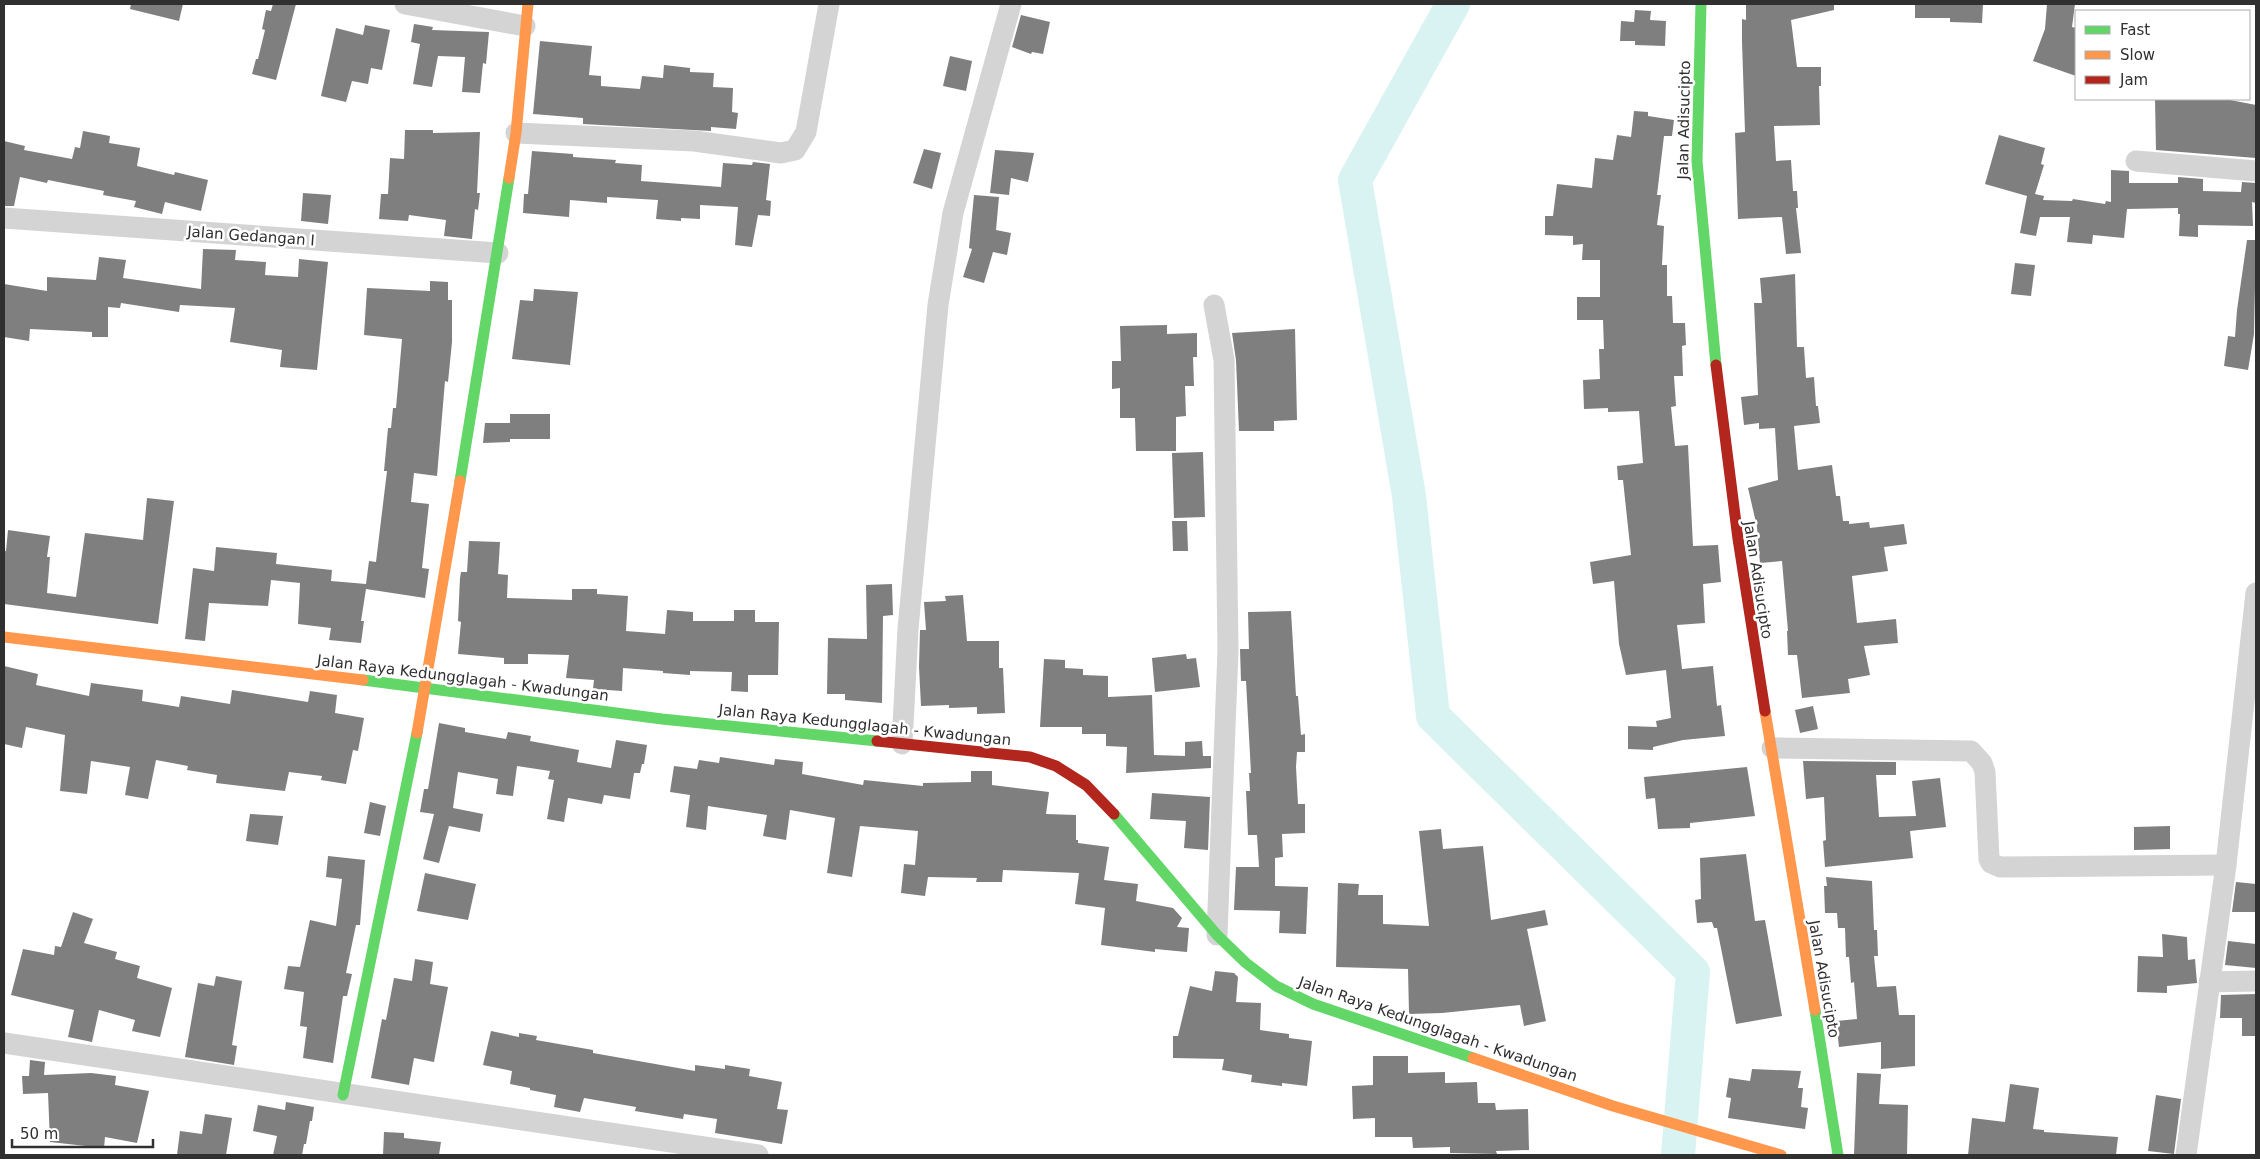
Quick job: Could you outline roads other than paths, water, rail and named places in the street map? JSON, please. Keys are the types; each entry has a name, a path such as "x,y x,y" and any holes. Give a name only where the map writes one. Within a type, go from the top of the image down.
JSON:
{"main road":[{"path":"343,1095 426,688 498,254 516,133 528,4"},
{"name":"Jalan Adisucipto","path":"1703,4 1696,164 1733,512 1750,628 1772,748 1790,871 1838,1155"},
{"name":"Jalan Raya Kedungglagah - Kwadungan","path":"4,637 426,688 662,719 1030,758 1056,766 1086,785 1114,814 1217,935 1246,963 1276,986 1312,1004 1613,1106 1781,1155"}],"street":[{"path":"405,4 525,26"},
{"path":"516,133 694,141 781,153 794,150 806,132 829,4"},
{"path":"902,744 908,629 938,305 953,212 1011,4"},
{"path":"2136,161 2256,171"},
{"name":"Jalan Gedangan I","path":"4,218 498,254"},
{"path":"1214,305 1224,360 1228,650 1217,935"},
{"path":"2186,1155 2226,865 2256,593"},
{"path":"1772,748 1971,751 1982,763 1985,772 1989,859 1991,863 2000,867 2226,865"},
{"path":"2210,982 2256,981"},
{"path":"4,1043 343,1095 758,1155"}],"waterway":[{"path":"1453,4 1355,180 1409,496 1433,716 1693,972 1678,1155"}]}
